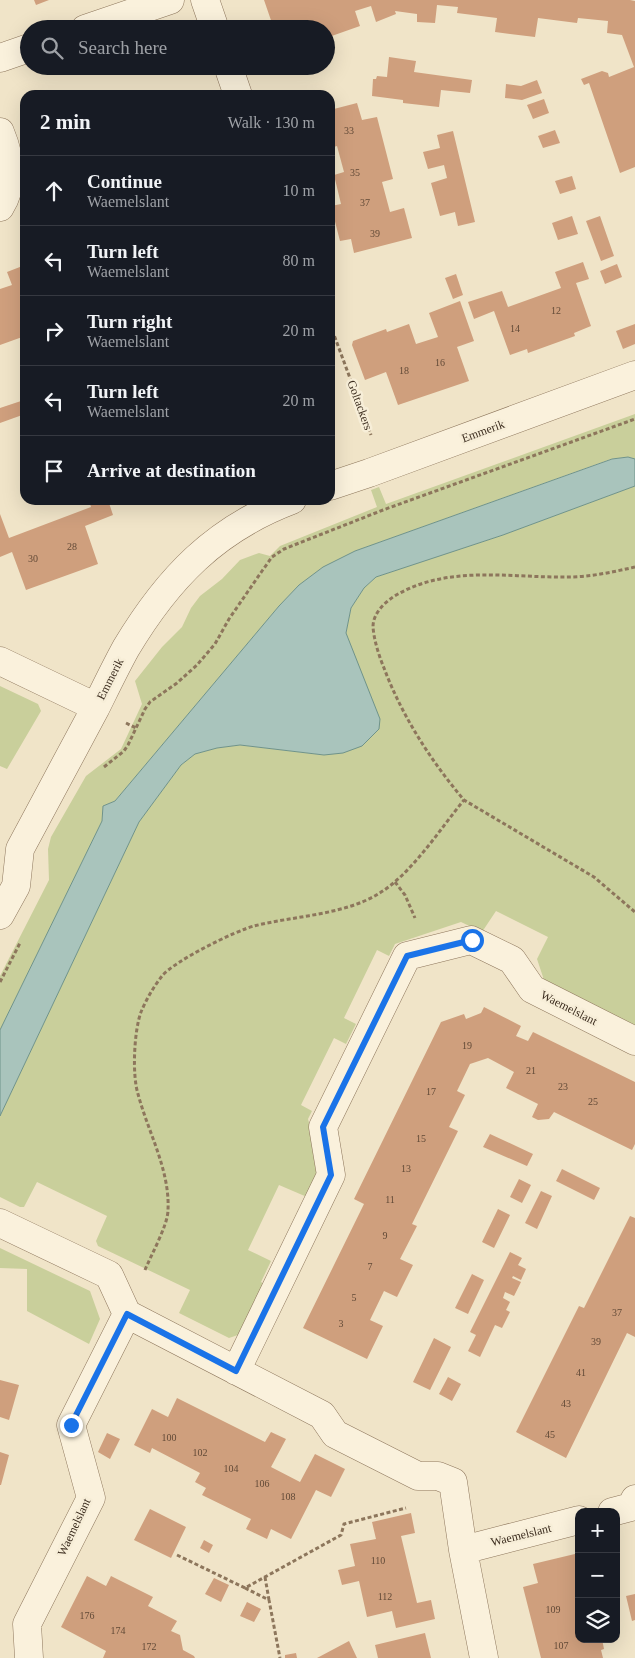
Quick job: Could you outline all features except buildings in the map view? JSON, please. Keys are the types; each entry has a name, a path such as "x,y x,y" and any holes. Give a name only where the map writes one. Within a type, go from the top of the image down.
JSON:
{"street":[{"path":"111,20 170,0"},
{"path":"205,0 212,20"},
{"path":"0,58 20,51"},
{"path":"231,75 236,90"},
{"path":"0,132 6,147 10,169 8,187 0,207"},
{"name":"Emmerik","path":"335,484 635,375"},
{"name":"Emmerik","path":"0,915 16,886 20,849 126,648 160,597 184,568 214,543 242,523 281,505"},
{"path":"0,661 96,706"},
{"name":"Waemelslant","path":"236,1371 331,1175 323,1127 407,956 472,940 512,960 532,989 635,1041"},
{"path":"0,1223 110,1275 127,1314 322,1415 335,1434 418,1476 438,1476 452,1482 484,1658"},
{"name":"Waemelslant","path":"29,1658 27,1624 91,1498 71,1425 127,1314"},
{"path":"620,1510 631,1507 635,1499"},
{"name":"Waemelslant","path":"463,1550 575,1521"}],"path":[{"name":"Goltackers","path":"335,337 375,444 363,450 369,473 383,510"},
{"path":"101,770 124,751 150,702 190,670 215,644 272,557 284,549 383,510 635,419"},
{"path":"635,568 568,577 496,574 464,575 428,582 384,603 376,616 374,627 380,658 394,695 424,745 449,782 464,800 594,877 635,912"},
{"path":"127,1314 168,1212 167,1183 137,1092 135,1047 141,1013 150,994 163,975 188,957 222,939 253,926 344,908 377,895 395,882 413,863 464,800"},
{"path":"395,882 405,895 430,951"},
{"path":"0,982 22,939"},
{"path":"245,1588 341,1535 344,1524 413,1507 418,1476"},
{"path":"177,1555 269,1600"},
{"path":"264,1577 280,1658"}],"green space":[{"path":"635,414 635,459 628,457 611,459 355,551 323,567 299,585 279,606 115,801 103,806 102,821 0,1030 0,976 49,880 48,849 51,837 86,776 121,749 142,704 135,681 162,647 182,627 191,608 200,596 222,579 240,560 259,553 270,556 280,546 377,507 371,490 379,487 386,504"},
{"path":"635,486 635,1026 544,980 537,959 548,937 496,911 482,932 461,922 395,944 389,956 377,950 344,1018 356,1024 346,1044 334,1038 301,1105 312,1111 308,1119 322,1171 307,1197 279,1185 248,1250 271,1261 261,1282 266,1285 241,1334 229,1338 179,1313 190,1290 98,1246 96,1241 107,1216 37,1182 24,1207 20,1207 0,1197 0,1116 139,822 181,765 195,754 217,748 240,745 324,755 354,655 346,633 351,608 364,588 376,577 503,535"},
{"path":"0,686 38,704 41,711 7,769 0,766"},
{"path":"0,1248 90,1291 100,1319 89,1344 27,1311 27,1269 0,1268"}],"water":[{"path":"628,457 635,459 635,486 503,535 376,577 364,588 351,608 346,633 380,719 379,729 362,746 343,753 324,755 240,745 217,748 195,754 181,765 139,822 0,1116 0,1030 102,821 103,806 115,801 279,606 299,585 323,567 355,551 612,459"}],"route":[{"path":"71,1425 127,1314 236,1371 331,1175 323,1127 407,956 472,940"}]}
